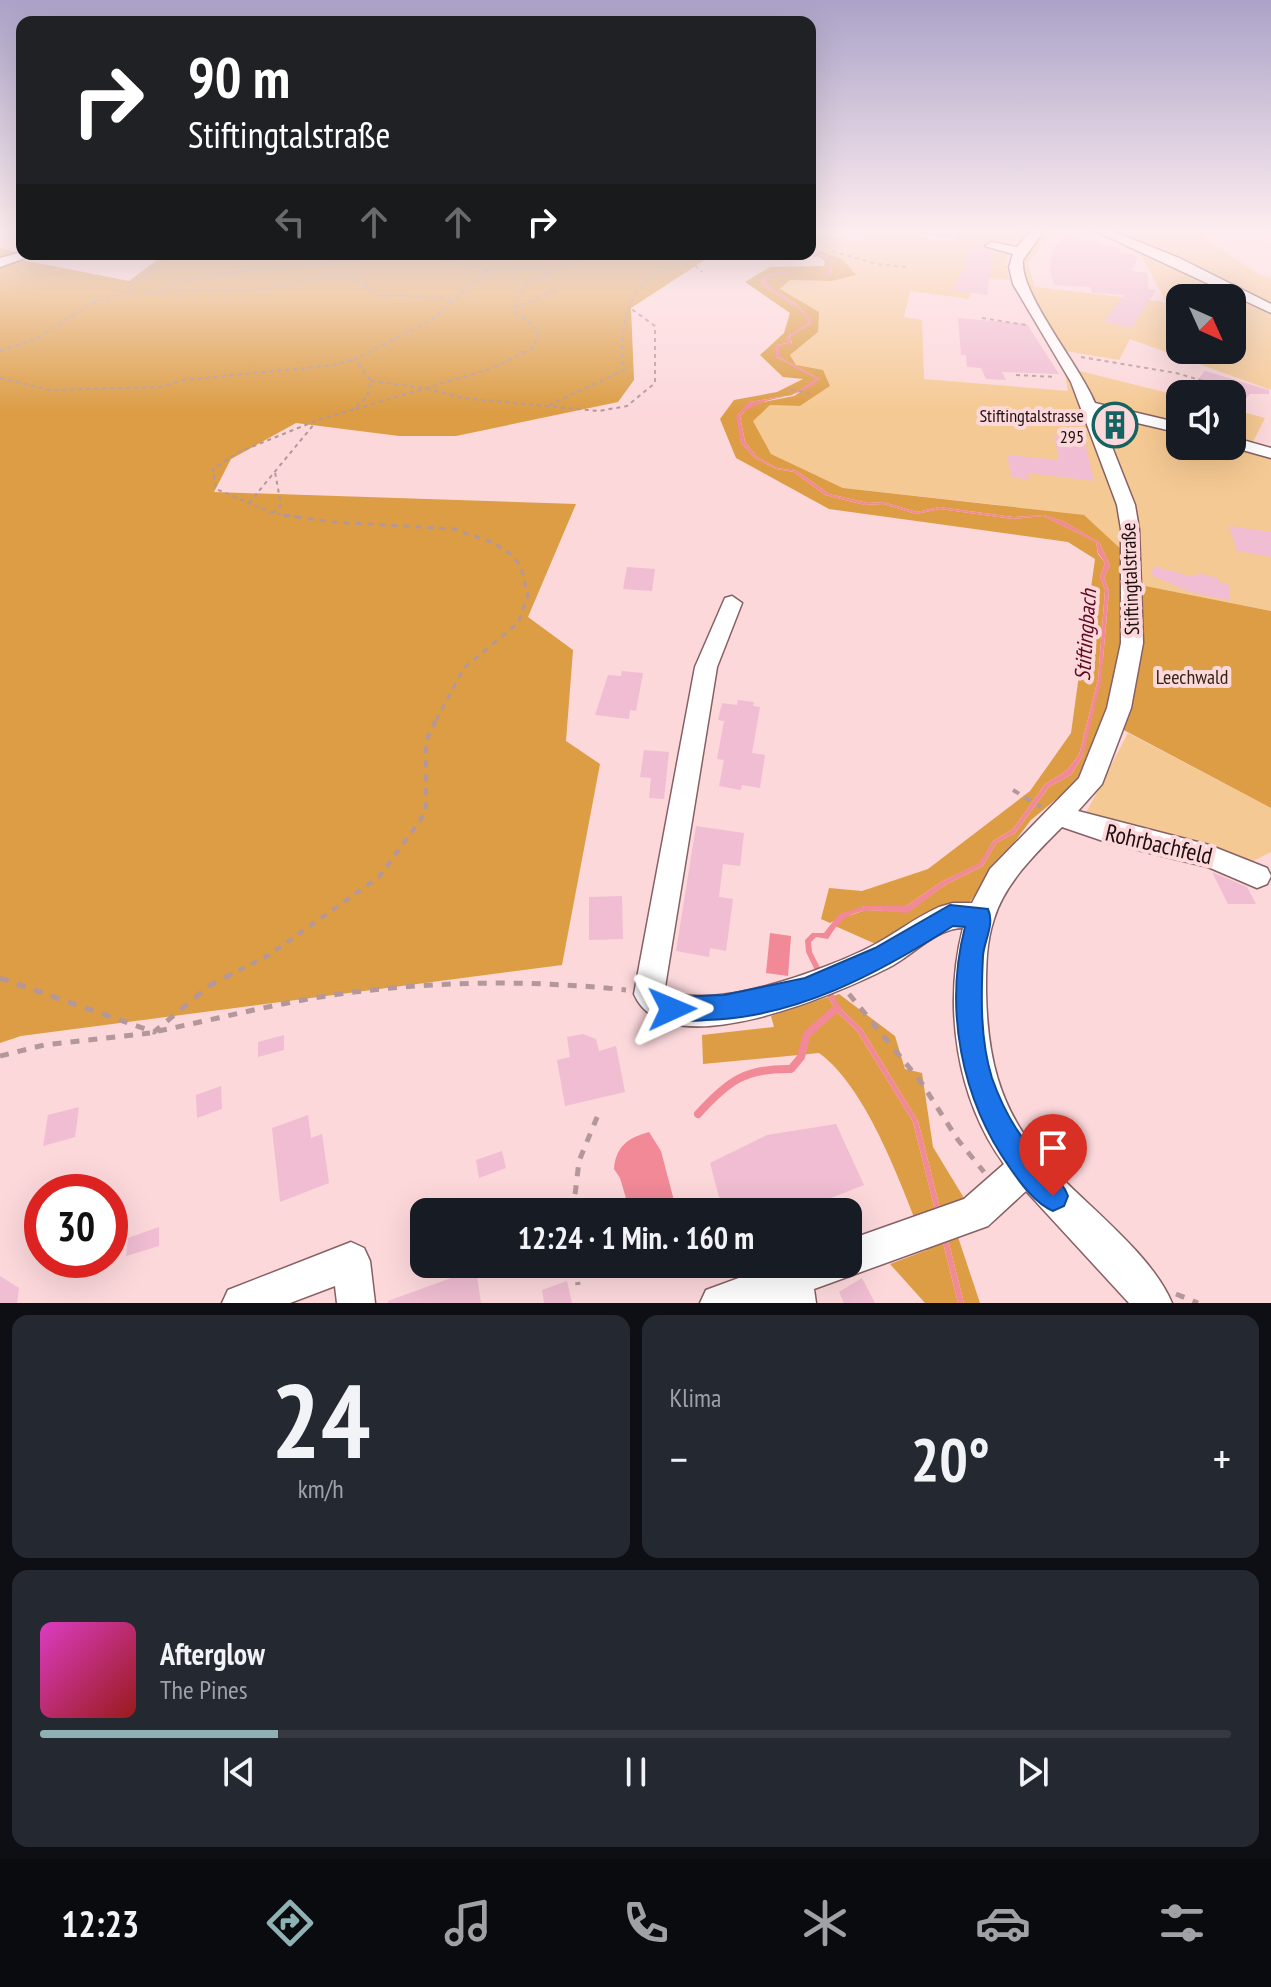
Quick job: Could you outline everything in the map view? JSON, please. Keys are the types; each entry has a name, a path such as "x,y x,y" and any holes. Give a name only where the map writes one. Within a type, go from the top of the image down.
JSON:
{"street":[{"name":"Stiftingtalstraße","path":"1023,290 1076,378 1126,505 1131,554 1132,643 1126,682 1110,736 1089,784 1050,811 1038,834 1000,877 980,916 971,953 971,1035 987,1103 1002,1133 1015,1177 1122,1265 1153,1303"},
{"path":"1233,290 1271,309"},
{"path":"1087,406 1166,425"},
{"path":"1246,446 1271,453"},
{"path":"732,603 706,667 649,994 672,1009 724,1008 825,983 884,956 950,916 980,916"},
{"name":"Rohrbachfeld","path":"1050,811 1091,829 1230,861 1257,876"},
{"path":"862,1253 975,1213 1015,1177"},
{"path":"241,1303 351,1261 356,1303"},
{"path":"719,1303 800,1278"}],"path":[{"path":"155,294 161,290"},
{"path":"0,351 36,339 74,312 131,291 155,294 262,290"},
{"path":"371,290 376,295 458,299"},
{"path":"0,378 50,390 161,387 184,380 335,365 355,359 432,320 468,290"},
{"path":"154,1032 209,986 269,955 379,877 426,812 426,741 464,668 518,623 526,609 528,595 521,567 512,555 494,543 454,529 332,522 273,513 216,489 213,469 239,452 318,420 493,368 534,347 539,331 516,315 514,308 518,294 524,290"},
{"path":"514,308 556,290"},
{"path":"547,405 624,370 621,361 625,350 622,336 627,312 638,290"},
{"path":"355,359 371,381 424,388 462,398 599,411 627,406 655,383 655,326 630,308"},
{"path":"982,318 1049,331"},
{"path":"1064,354 1138,365 1194,380"},
{"path":"1016,375 1076,378"},
{"path":"352,410 367,397 371,381"},
{"path":"791,389 810,394"},
{"path":"248,504 318,420"},
{"path":"273,513 281,505 275,471"},
{"path":"1013,790 1050,811"},
{"path":"0,978 154,1032"},
{"path":"0,1056 44,1045 154,1032 344,994 508,982 584,985 649,994"},
{"path":"825,983 921,1082 958,1140 983,1171 1015,1177"},
{"path":"575,1198 579,1161 600,1110"},
{"path":"577,1278 578,1285"}],"shaded area":[{"path":"771,290 775,290 808,314 812,323 789,337 792,344 779,346 779,357 820,379 794,394 816,379 776,357 776,345 788,343 786,337 809,322 805,314"},
{"path":"779,290 972,290 969,299 910,291 904,317 922,320 924,379 1068,391 1064,367 1166,392 1166,460 1246,460 1246,413 1265,418 1252,444 1271,450 1271,611 1124,582 1124,552 999,505 843,488 771,454 752,421 770,405 800,406 830,386 796,365 790,355 818,332"},
{"path":"1024,290 1060,290 1166,302 1166,352 1130,339 1119,360 1053,349 1043,314"},
{"path":"1246,290 1271,290 1271,390 1199,364 1246,364"},
{"name":"Stiftingbach","path":"786,396 760,403 740,416 745,442 757,457 777,468 797,471 829,494 868,503 883,502 917,512 939,507 1013,517 1043,515 1063,521 1099,542 1110,565 1104,578 1109,591 1101,682 1083,756 1071,775 1049,787 1015,833 996,843 983,866 945,885 908,913 862,911 844,919 828,939 816,937 811,942 812,952 841,1009 862,1029 918,1121 964,1303 958,1303 913,1122 857,1031 837,1012 828,997 806,952 805,940 812,933 824,933 839,914 864,906 906,906 941,882 979,863 993,841 1013,829 1045,784 1066,771 1079,755 1098,679 1105,590 1100,577 1105,563 1098,553 1096,542 1043,516 1013,519 940,509 916,514 883,504 865,505 825,495 794,472 776,469 755,458 741,443 736,416 749,402"},
{"path":"1128,733 1271,808 1271,852 1251,862 1187,857 1076,832"},
{"path":"770,933 791,936 788,976 766,973"},
{"path":"649,1132 661,1151 673,1198 626,1198 614,1169 620,1149 635,1137"}],"green space":[{"path":"0,290 659,290 631,308 634,380 618,402 456,436 399,436 296,423 231,459 214,492 576,504 528,617 573,650 566,741 600,764 562,965 21,1036 0,1043"},
{"path":"756,290 771,290 805,314 809,322 787,337 788,343 777,345 776,357 817,379 792,395 750,402 737,415 741,443 755,458 776,469 794,472 825,495 865,505 883,504 916,514 940,509 1013,519 1043,516 1096,542 1098,554 1105,563 1100,577 1105,590 1098,679 1079,755 1066,771 1045,784 1013,829 993,841 980,863 941,882 906,906 864,906 830,923 821,919 829,888 862,891 928,869 1030,791 1071,733 1095,559 1068,542 829,509 736,458 720,419 734,400 777,392 803,379 783,377 760,355 784,333 790,313"},
{"name":"Leechwald","path":"774,290 781,290 819,312 818,332 790,355 796,365 823,370 830,386 800,406 770,405 753,421 771,454 843,488 1084,515 1124,552 1125,582 1271,611 1271,808 1103,719 1082,778 1031,820 966,907 878,945 835,926 839,919 866,910 908,912 945,885 983,866 996,843 1015,833 1049,787 1071,775 1083,756 1103,659 1109,591 1104,578 1110,565 1099,542 1063,521 1043,515 1013,517 939,507 917,512 883,502 868,503 829,494 797,471 777,468 757,457 745,442 740,416 753,404 794,396 820,379 779,357 779,346 792,343 789,337 812,323 797,305"},
{"path":"839,994 895,1036 905,1069 922,1073 933,1147 967,1203 949,1210 980,1303 964,1303 918,1121 862,1029 841,1009 833,996"},
{"path":"828,997 837,1012 857,1031 913,1122 958,1303 925,1303 890,1264 927,1250 883,1144 854,1091 837,1069 819,1053 703,1064 702,1035 774,1027 771,1016"}],"building":[{"path":"952,290 988,290 987,295"},
{"path":"1091,290 1156,290 1132,328 1104,322 1124,295 1092,293"},
{"path":"958,318 1027,324 1059,374 1002,372 1006,380 986,379 981,368 967,367 966,355 961,355"},
{"path":"1205,371 1235,380 1197,380"},
{"path":"1246,383 1269,390 1269,394 1250,394 1246,399"},
{"path":"1054,436 1084,439 1094,481 1028,473 1029,479 1012,478 1007,455 1059,460"},
{"path":"1229,526 1271,532 1271,557 1237,551"},
{"path":"1154,566 1185,575 1198,576 1198,573 1218,578 1219,582 1229,585 1230,601 1190,592 1151,575"},
{"path":"627,567 655,569 652,591 623,589"},
{"path":"622,671 643,673 636,711 630,710 629,719 595,715 608,675 621,676"},
{"path":"738,700 754,702 753,706 760,707 752,753 765,755 760,788 742,785 741,790 719,786 724,760 717,759 724,721 718,720 722,703 737,705"},
{"path":"644,750 669,752 664,799 649,798 651,778 640,777"},
{"path":"696,826 744,833 740,866 723,864 719,897 733,899 726,951 710,948 709,957 676,951"},
{"path":"1212,872 1247,887 1256,904 1228,904"},
{"path":"622,896 623,939 589,940 589,897"},
{"path":"583,1034 596,1039 599,1051 616,1046 625,1092 565,1106 557,1060 570,1057 567,1037"},
{"path":"284,1035 284,1050 258,1057 258,1042"},
{"path":"221,1086 222,1109 197,1118 196,1095"},
{"path":"79,1107 75,1137 43,1146 48,1115"},
{"path":"308,1115 311,1138 322,1134 329,1183 280,1202 272,1128"},
{"path":"836,1124 864,1185 831,1198 719,1198 710,1163 767,1135"},
{"path":"502,1151 506,1168 479,1178 476,1160"},
{"path":"159,1227 159,1246 128,1255 128,1238"},
{"path":"0,1276 19,1288 17,1303 0,1303"},
{"path":"451,1278 477,1278 481,1303 388,1303"},
{"path":"862,1278 875,1303 844,1303 839,1292"},
{"path":"567,1281 572,1303 544,1303 542,1290"}],"waterway":[{"path":"698,1114 738,1079 761,1071 791,1069 801,1057 807,1034 837,1008"}],"place":[{"name":"Stiftingtalstrasse 295","path":"1115,425"}],"route":[{"path":"672,1009 724,1008 806,990 884,956 950,916 980,916 971,953 970,997 971,1035 979,1079 1002,1133 1053,1196"}]}
